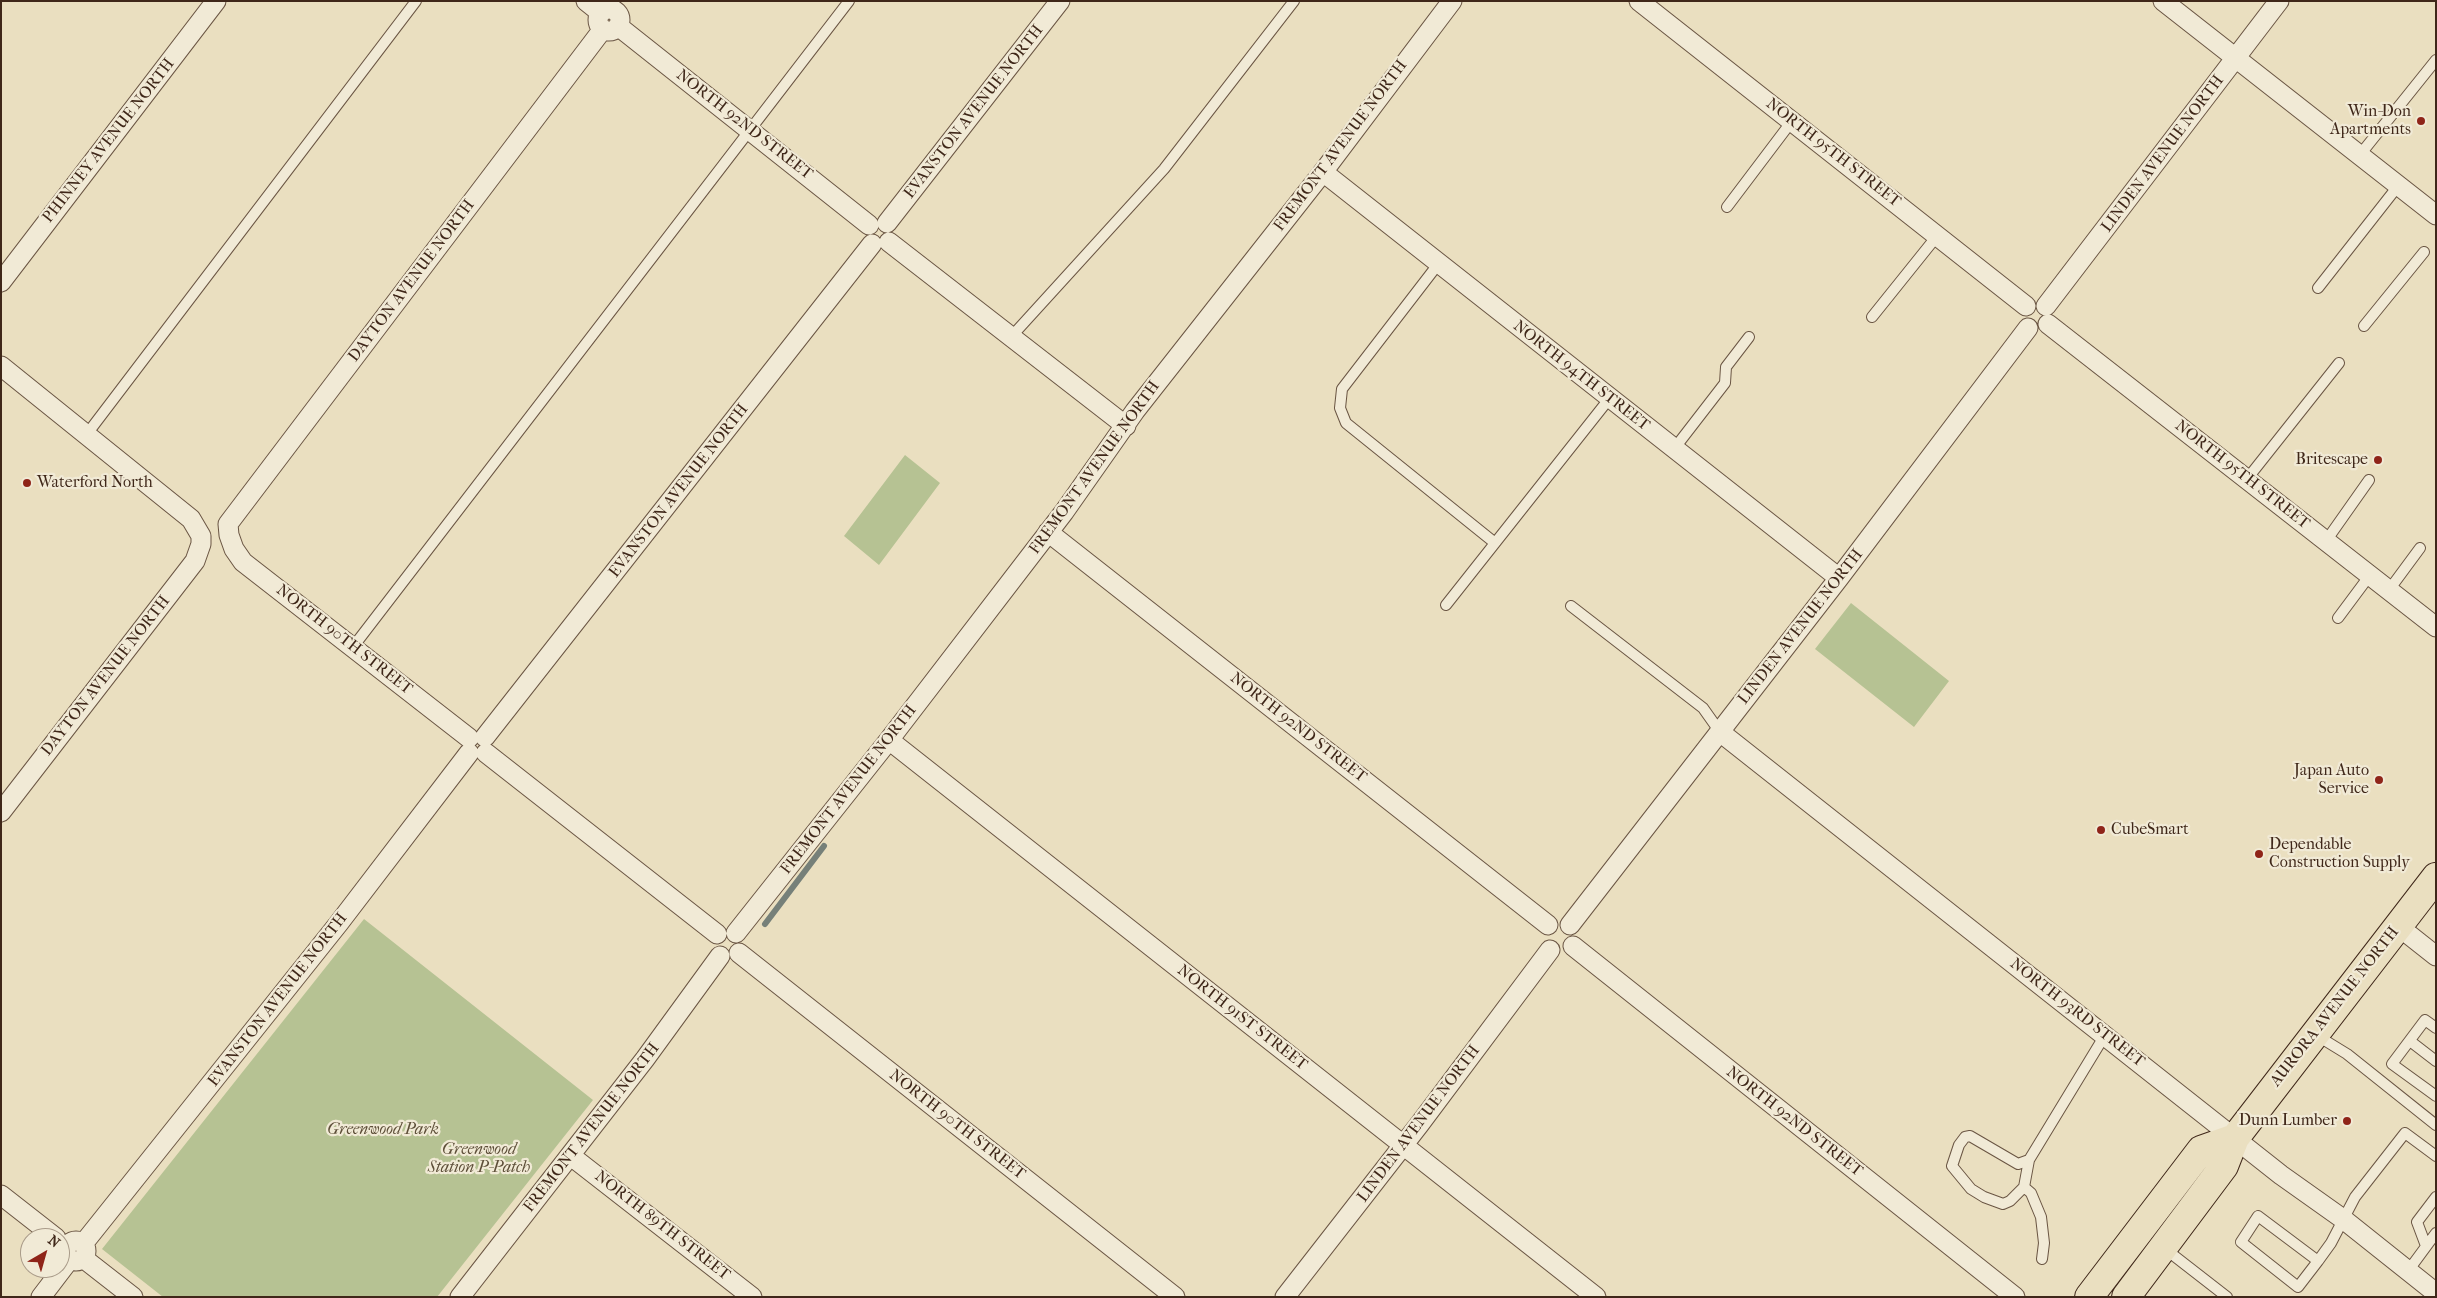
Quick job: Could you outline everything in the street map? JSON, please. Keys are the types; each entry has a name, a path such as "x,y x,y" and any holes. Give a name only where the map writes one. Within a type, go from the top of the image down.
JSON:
{"highway":[{"name":"AURORA AVENUE NORTH","path":"2126,1297 2224,1166 2235,1138 2436,877"},
{"path":"2089,1297 2201,1150 2235,1138"}],"street":[{"name":"PHINNEY AVENUE NORTH","path":"1,282 216,1"},
{"name":"NORTH 92ND STREET","path":"586,1 612,16 879,234 1126,426"},
{"name":"EVANSTON AVENUE NORTH","path":"70,1248 339,923 1060,1"},
{"name":"FREMONT AVENUE NORTH","path":"736,933 889,740 1048,532 1193,336 1323,172 1452,1"},
{"name":"NORTH 95TH STREET","path":"1639,1 2026,306"},
{"path":"2164,1 2436,216"},
{"name":"LINDEN AVENUE NORTH","path":"2047,315 2235,58 2279,1"},
{"name":"DAYTON AVENUE NORTH","path":"229,536 228,524 237,511 612,16"},
{"name":"NORTH 94TH STREET","path":"1323,172 1609,399 1839,578"},
{"path":"2035,302 2047,315 2037,330 2028,328 2022,319 2026,306 2035,302"},
{"name":"NORTH 95TH STREET","path":"2047,315 2247,479 2436,626"},
{"name":"LINDEN AVENUE NORTH","path":"1570,924 1839,578 2028,328"},
{"path":"1,366 87,434"},
{"name":"DAYTON AVENUE NORTH","path":"1,812 195,562 200,548 200,536 191,519 87,434"},
{"name":"NORTH 92ND STREET","path":"1048,532 1548,925"},
{"name":"NORTH 90TH STREET","path":"229,536 234,549 244,562 717,934"},
{"name":"NORTH 93RD STREET","path":"1720,732 2235,1138 2343,1219 2436,1293"},
{"name":"NORTH 91ST STREET","path":"889,740 1596,1297"},
{"path":"1562,920 1570,924 1576,936 1573,946 1563,952 1550,950 1544,940 1548,925 1562,920"},
{"path":"2398,926 2436,956"},
{"path":"726,930 736,933 742,943 739,953 730,959 720,956 714,948 714,939 717,934 726,930"},
{"name":"NORTH 92ND STREET","path":"1573,946 2015,1297"},
{"name":"LINDEN AVENUE NORTH","path":"1285,1297 1403,1145 1550,950"},
{"name":"NORTH 90TH STREET","path":"739,953 1175,1297"},
{"name":"FREMONT AVENUE NORTH","path":"460,1297 571,1156 720,956"},
{"name":"NORTH 89TH STREET","path":"571,1156 752,1297"},
{"path":"1,1195 44,1228"},
{"path":"70,1248 133,1297"},
{"name":"EVANSTON AVENUE NORTH","path":"41,1297 52,1278"}],"lane":[{"path":"87,434 416,1"},
{"path":"353,647 849,1"},
{"path":"1011,337 1164,169 1294,1"},
{"path":"2359,156 2436,60"},
{"path":"1727,207 1792,121"},
{"path":"2318,288 2398,186"},
{"path":"1872,317 1937,236"},
{"path":"2364,326 2424,252"},
{"path":"1439,263 1342,389 1340,408 1346,423 1495,543"},
{"path":"1674,449 1725,383 1726,367 1749,337"},
{"path":"2247,479 2339,362"},
{"path":"1446,605 1609,399"},
{"path":"2326,541 2369,480"},
{"path":"2389,590 2420,548"},
{"path":"2338,618 2370,575"},
{"path":"1571,606 1703,708 1720,732"},
{"path":"2436,1028 2425,1020 2392,1064 2436,1096"},
{"path":"2315,1034 2347,1054 2436,1125"},
{"path":"2029,1160 2018,1164 1970,1136 1965,1137 1959,1145 1953,1157 1952,1166 1971,1189 1984,1197 2003,1204 2010,1201 2024,1187 2029,1160 2105,1035"},
{"path":"2410,1041 2436,1061"},
{"path":"2318,1261 2258,1216 2241,1242 2298,1287 2318,1261 2331,1243 2354,1197 2405,1133 2436,1156"},
{"path":"2024,1187 2031,1193 2041,1217 2044,1243 2042,1259"},
{"path":"2426,1246 2417,1222 2436,1197"},
{"path":"2408,1270 2436,1233"},
{"path":"2164,1247 2226,1297"}],"green space":[{"path":"905,455 940,483 879,565 844,536"},
{"path":"1851,603 1949,681 1914,727 1815,649"},
{"name":"Greenwood Park","path":"364,919 593,1100 437,1297 163,1297 102,1249"}],"waterway":[{"path":"765,924 824,846"}],"place":[{"name":"Win-Don Apartments","path":"2421,121"},
{"name":"Britescape","path":"2378,460"},
{"name":"Waterford North","path":"27,483"},
{"name":"Japan Auto Service","path":"2379,780"},
{"name":"CubeSmart","path":"2101,830"},
{"name":"Dependable Construction Supply","path":"2259,854"},
{"name":"Dunn Lumber","path":"2347,1121"}],"park label":[{"name":"Greenwood Station P-Patch","path":"479,1159"}]}
